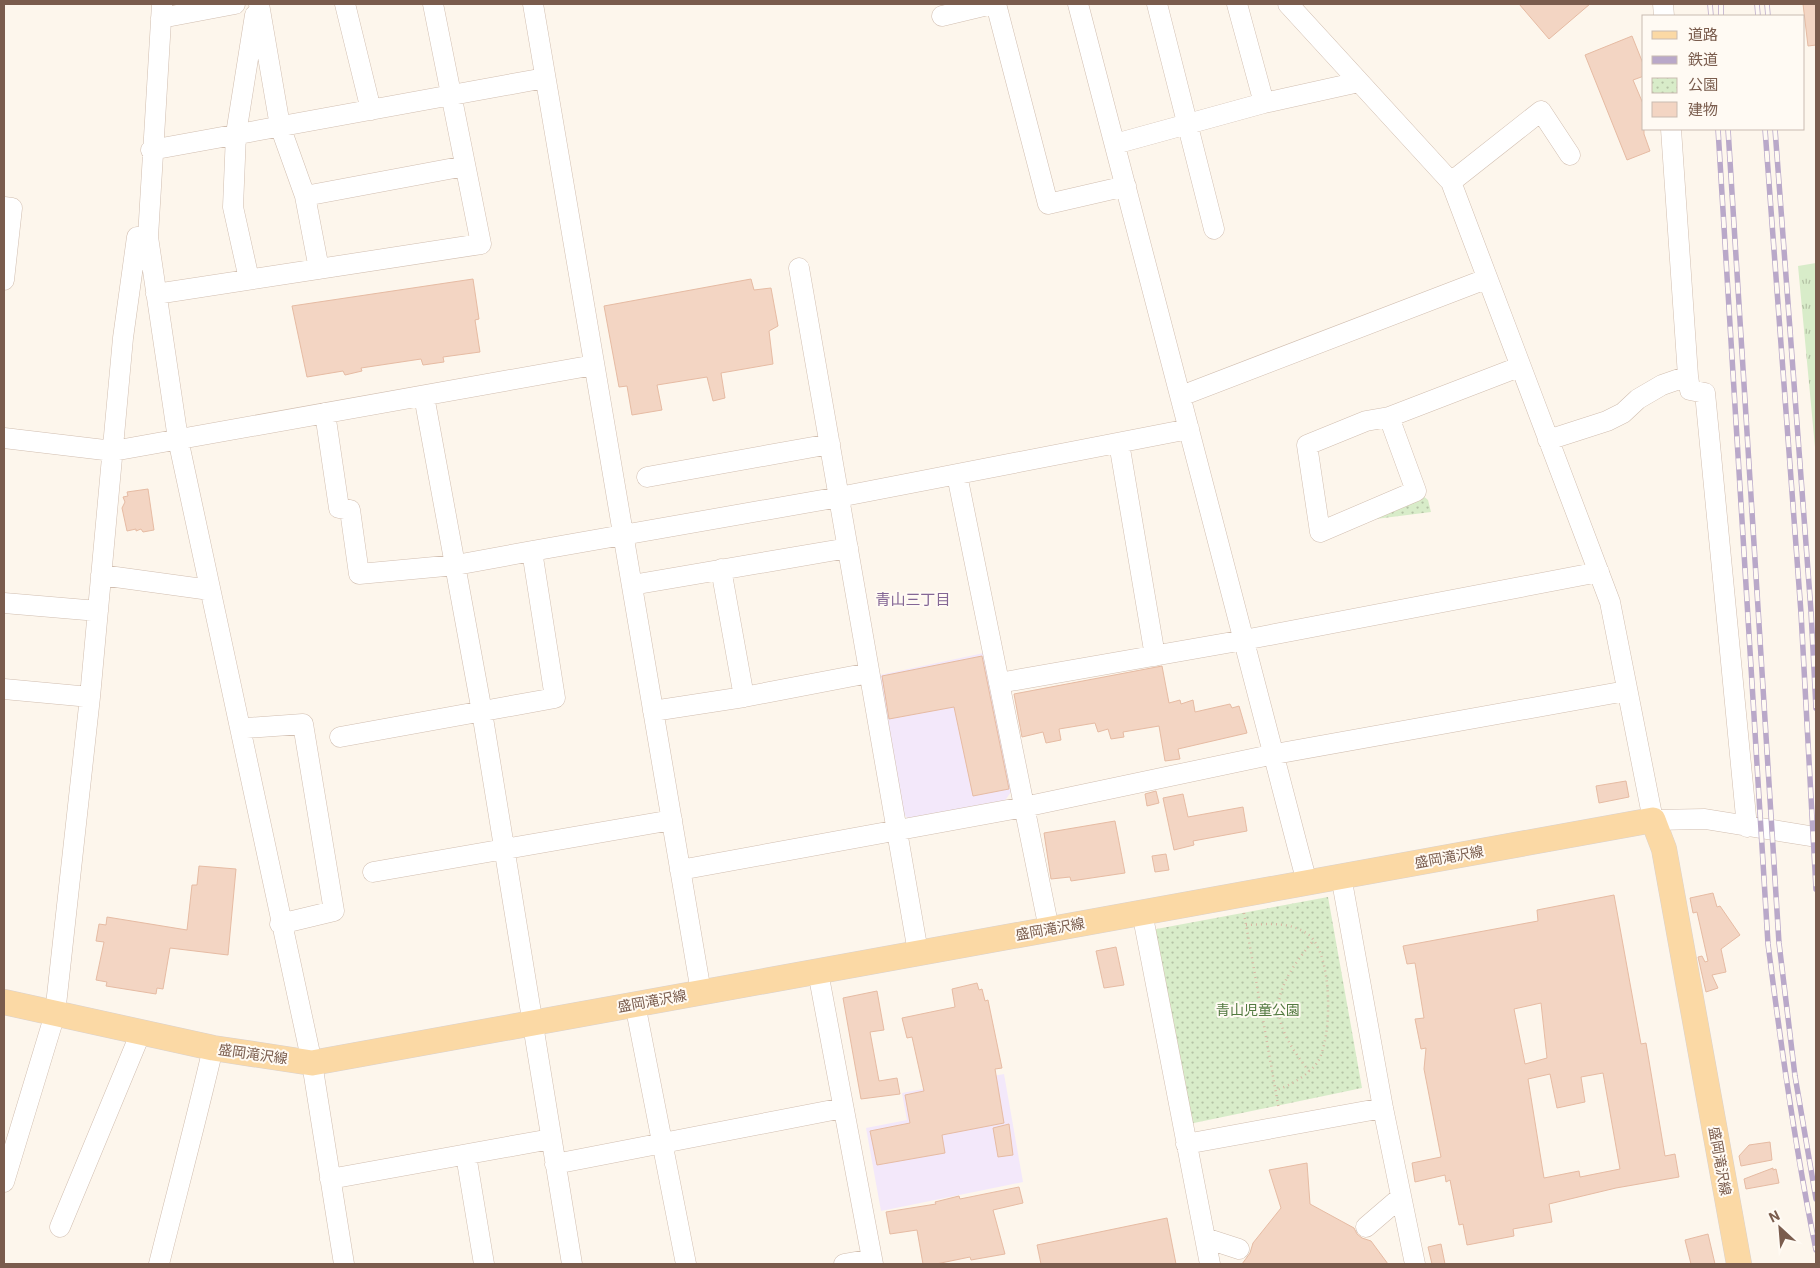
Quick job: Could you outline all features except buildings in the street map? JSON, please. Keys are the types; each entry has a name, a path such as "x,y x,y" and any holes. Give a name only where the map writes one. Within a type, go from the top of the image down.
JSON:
{"main road":[{"name":"盛岡滝沢線","path":"4,1002 213,1048 312,1062 1652,820 1664,849 1739,1264"}],"street":[{"path":"235,4 161,11 151,150 148,237 178,439 280,924 312,1062 344,1264"},
{"path":"258,4 280,126 305,196 319,269"},
{"path":"249,279 233,207 236,134 258,4"},
{"path":"344,4 371,110"},
{"path":"156,294 481,244 433,4"},
{"path":"533,4 701,992"},
{"path":"942,16 994,4 1048,204 1126,186"},
{"path":"1078,4 1275,754 1307,883"},
{"path":"1156,4 1214,229"},
{"path":"1237,4 1264,103"},
{"path":"1288,4 1450,182 1610,602 1652,820 1704,819 1816,837"},
{"path":"151,150 545,78"},
{"path":"1115,144 1264,103 1359,82"},
{"path":"1450,182 1541,112 1570,155"},
{"path":"1671,130 1688,376 1690,390 1705,393 1747,827"},
{"path":"305,196 465,166"},
{"path":"4,280 8,208"},
{"path":"4,1182 55,1014 90,697 122,338 136,238 148,237"},
{"path":"799,268 918,952"},
{"path":"1180,396 1486,279"},
{"path":"4,438 113,451 594,365"},
{"path":"1389,417 1416,491 1320,532 1307,445 1366,421 1389,417 1519,367"},
{"path":"1548,440 1623,414 1638,400 1662,385 1688,376"},
{"path":"424,396 482,712 572,1264"},
{"path":"325,413 339,508 350,510 359,574 456,565 839,497 1189,430"},
{"path":"1119,443 1155,656"},
{"path":"647,477 830,444"},
{"path":"957,475 1049,929"},
{"path":"632,585 848,548"},
{"path":"340,737 555,698 532,551"},
{"path":"720,570 744,697"},
{"path":"999,683 1244,640 1599,572"},
{"path":"101,575 210,590"},
{"path":"4,603 98,611"},
{"path":"653,711 744,697 870,673"},
{"path":"4,689 90,697"},
{"path":"680,870 1024,807 1275,754 1626,691"},
{"path":"246,728 303,724 334,912 280,924"},
{"path":"372,872 672,820"},
{"path":"1342,876 1383,1108 1415,1264"},
{"path":"1142,912 1210,1264"},
{"path":"818,972 872,1262 844,1264"},
{"path":"635,1004 686,1264"},
{"path":"60,1227 141,1032"},
{"path":"159,1264 179,1182 186,1163 213,1048"},
{"path":"555,1164 843,1108"},
{"path":"1186,1144 1383,1108"},
{"path":"330,1180 551,1139"},
{"path":"466,1155 484,1264"},
{"path":"1366,1226 1401,1198"},
{"path":"1205,1238 1239,1249"}],"path":[{"path":"1243,910 1282,1126"},
{"path":"1246,925 1282,924 1295,928 1313,941 1321,953 1325,967 1327,1028 1322,1053 1309,1070 1287,1087 1276,1090"},
{"path":"1309,1070 1285,1035 1278,1004 1289,975 1313,941"}],"shaded area":[{"path":"984,653 1013,789 1004,802 908,819 902,812 875,676"},
{"path":"1004,1074 1023,1182 881,1211 866,1128 907,1120 902,1093"}],"green space":[{"path":"1816,263 1816,458 1798,266"},
{"path":"1422,495 1428,500 1431,512 1352,522"},
{"name":"青山児童公園","path":"1328,897 1362,1088 1189,1124 1151,930"}],"railway":[{"path":"1710,4 1711,15"},
{"path":"1721,4 1721,15"},
{"path":"1757,4 1758,15"},
{"path":"1767,4 1768,15"},
{"path":"1718,130 1768,944 1801,1174 1816,1250"},
{"path":"1728,130 1779,943 1795,1076 1816,1199"},
{"path":"1765,130 1801,613 1816,889"},
{"path":"1775,130 1811,611 1816,708"}],"district":[{"name":"青山三丁目","path":"913,600"}]}
